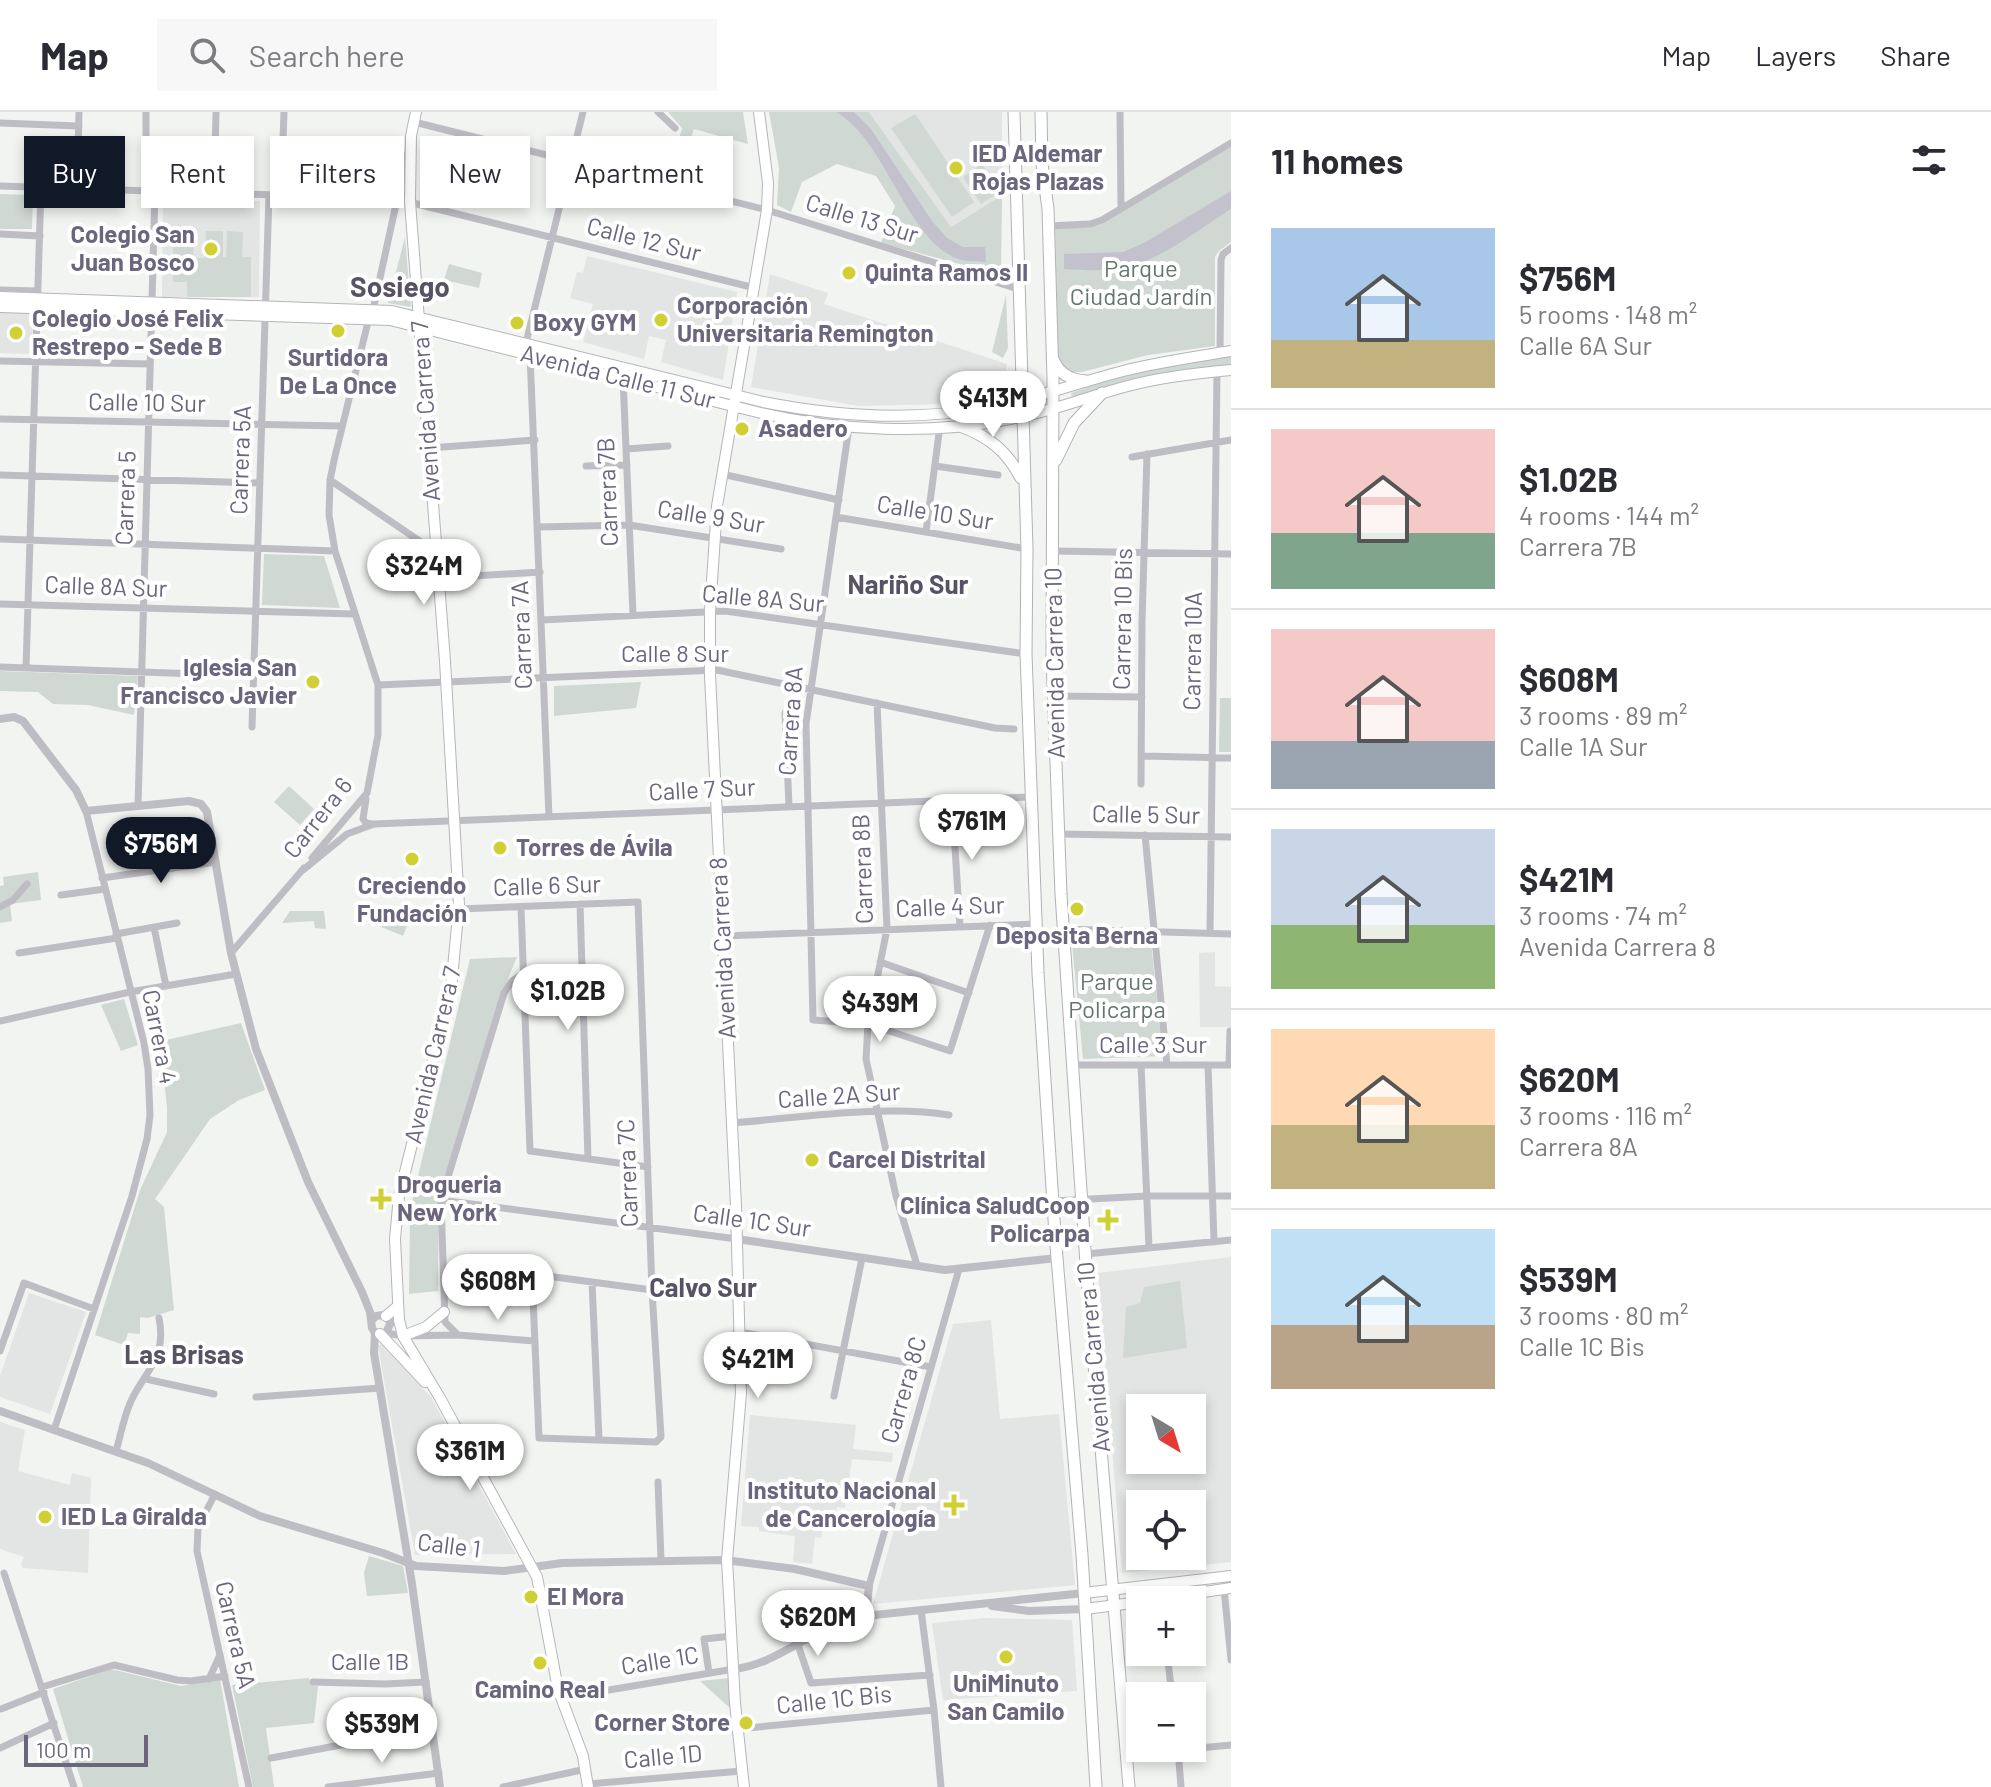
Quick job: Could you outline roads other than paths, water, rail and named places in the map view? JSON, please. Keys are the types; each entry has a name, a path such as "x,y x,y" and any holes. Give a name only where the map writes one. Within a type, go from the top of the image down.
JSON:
{"main road":[{"name":"Avenida Carrera 8","path":"744,1787 737,1729 727,1560 741,1410 740,1332 710,669 710,611 722,474 767,210 768,183 759,112"},
{"name":"Avenida Carrera 10","path":"1014,112 1027,549 1026,654 1036,924 1096,1787"},
{"name":"Avenida Carrera 10","path":"1041,112 1054,408 1053,696 1063,929 1126,1755"},
{"name":"Avenida Carrera 7","path":"415,117 411,136 410,202 447,682 459,909 451,989 399,1196 395,1239 398,1306 403,1336 532,1566 540,1587 558,1689 586,1769 588,1786"},
{"name":"Avenida Calle 11 Sur","path":"0,297 152,307 371,314 390,320 419,322 623,373 734,401 801,422 849,427 960,426 1021,417 1141,383 1231,370"},
{"name":"Avenida Calle 11 Sur","path":"0,307 38,299"},
{"name":"Avenida Calle 11 Sur","path":"734,401 882,416 959,412 1021,400 1141,366 1226,352"},
{"path":"1052,357 1063,374 1086,381"},
{"path":"1053,468 1074,423 1102,393"},
{"path":"960,426 987,438 1005,451 1024,483"},
{"path":"379,1317 398,1306"},
{"path":"403,1336 426,1327 444,1312"},
{"path":"380,1333 440,1398"},
{"path":"1084,1593 1231,1576"},
{"path":"1206,1591 1227,1588"},
{"path":"1085,1609 1126,1604"},
{"name":"Avenida Carrera 10","path":"1127,1762 1129,1787"}],"street":[{"path":"79,112 79,136"},
{"name":"Carrera 5","path":"146,112 147,136"},
{"path":"215,136 216,112"},
{"path":"283,136 284,112"},
{"name":"Carrera 7A","path":"577,136 583,112"},
{"path":"658,112 675,128"},
{"path":"1120,112 1121,208"},
{"name":"Calle 13 Sur","path":"415,117 546,153"},
{"path":"0,123 79,126"},
{"name":"Carrera 6","path":"404,168 411,136"},
{"path":"1048,226 1090,224 1231,143"},
{"name":"Calle 12 Sur","path":"0,186 24,187"},
{"name":"Calle 12 Sur","path":"254,194 269,195"},
{"name":"Carrera 5A","path":"252,727 269,195"},
{"name":"Calle 12 Sur","path":"404,201 755,288"},
{"name":"Calle 13 Sur","path":"733,201 1018,289"},
{"path":"26,668 41,208"},
{"name":"Carrera 5","path":"138,806 152,307 150,208"},
{"name":"Carrera 6","path":"231,953 367,793 378,735 378,685 335,551 329,515 330,480 395,208"},
{"name":"Carrera 7A","path":"549,817 535,440 526,351 559,208"},
{"path":"0,234 40,236"},
{"path":"1226,352 1221,260 1231,248"},
{"path":"0,290 38,299"},
{"path":"0,361 150,364"},
{"name":"Carrera 10A","path":"1210,932 1217,371"},
{"name":"Carrera 7B","path":"623,373 633,615"},
{"name":"Calle 10 Sur","path":"0,419 342,426"},
{"path":"926,532 940,426"},
{"name":"Carrera 8A","path":"849,427 806,724 810,932 813,1020 868,1024"},
{"path":"429,448 535,440"},
{"path":"1132,457 1231,440"},
{"path":"626,449 668,446"},
{"name":"Carrera 10 Bis","path":"1141,784 1147,454"},
{"path":"586,466 627,465"},
{"path":"935,466 998,475"},
{"path":"722,474 839,500"},
{"path":"0,475 260,483"},
{"path":"330,480 437,553"},
{"name":"Calle 10 Sur","path":"836,517 1027,549"},
{"name":"Calle 9 Sur","path":"538,527 629,525 781,549"},
{"path":"0,539 335,551"},
{"path":"1054,551 1231,554"},
{"path":"439,578 540,572"},
{"name":"Calle 8A Sur","path":"0,604 355,614"},
{"name":"Calle 8A Sur","path":"542,620 725,611 1026,654"},
{"path":"0,667 254,676"},
{"name":"Calle 8 Sur","path":"378,685 710,669 995,728 1014,729"},
{"path":"1053,696 1142,697"},
{"name":"Carrera 8B","path":"877,703 887,929 868,1024 866,1059 896,1196 917,1265"},
{"path":"785,713 789,806"},
{"name":"Carrera 4","path":"0,719 14,717 26,724 76,790 86,811 148,1069 150,1104 147,1139 132,1196 54,1430"},
{"path":"1142,756 1231,758"},
{"path":"367,793 363,819 366,823 374,824"},
{"name":"Calle 7 Sur","path":"330,836 347,834 374,824 1030,797"},
{"path":"952,800 960,927"},
{"path":"86,811 189,801 204,808 208,815 231,953 256,1049 308,1182 367,1304 379,1317 391,1322 374,1344 440,1787"},
{"name":"Calle 7 Sur","path":"303,870 347,834"},
{"name":"Calle 5 Sur","path":"1059,834 1231,837"},
{"path":"1145,835 1167,1065"},
{"path":"102,878 216,862"},
{"path":"0,907 17,897 27,884"},
{"path":"61,895 105,889"},
{"name":"Calle 6 Sur","path":"459,909 638,902"},
{"name":"Carrera 7C","path":"599,1439 658,1440 661,1437 652,1290 638,902"},
{"path":"580,904 588,1159"},
{"path":"521,907 530,1151 648,1167"},
{"path":"19,953 177,923"},
{"name":"Calle 4 Sur","path":"723,936 1036,924"},
{"path":"868,1024 950,1051 990,925"},
{"path":"154,927 166,986"},
{"path":"1063,929 1231,934"},
{"path":"880,962 969,993"},
{"path":"0,1021 130,992 236,974"},
{"path":"458,1335 447,1326 444,1312 441,1200 504,993 512,981 523,974"},
{"path":"1230,1031 1230,1065"},
{"name":"Calle 3 Sur","path":"1074,1065 1230,1065"},
{"path":"1141,1065 1149,1248"},
{"path":"1208,1065 1214,1242"},
{"name":"Calle 2A Sur","path":"732,1123 877,1112 913,1111 949,1115"},
{"path":"1053,1201 1231,1196"},
{"name":"Calle 1C Sur","path":"441,1200 959,1269 1057,1258"},
{"path":"1086,1254 1231,1240"},
{"path":"834,1396 862,1258"},
{"name":"Carrera 8C","path":"866,1616 869,1586 959,1269"},
{"path":"592,1282 599,1439 539,1438 532,1274 592,1282 652,1290"},
{"path":"0,1351 24,1283 94,1309"},
{"path":"379,1317 371,1326 380,1333 535,1341"},
{"path":"116,1451 131,1400 160,1352 159,1318"},
{"path":"740,1332 931,1367"},
{"path":"146,1379 214,1394"},
{"path":"256,1397 380,1388"},
{"name":"Calle 1","path":"0,1411 183,1477 260,1516 426,1568 504,1571 532,1566 727,1560 795,1569 869,1586"},
{"path":"658,1482 661,1560"},
{"name":"Carrera 5A","path":"215,1494 198,1527 196,1539 202,1580 249,1787"},
{"path":"4,1573 74,1787"},
{"path":"1227,1588 1231,1660"},
{"path":"734,1669 753,1666 836,1623 866,1616 1084,1593"},
{"path":"979,1604 1029,1611 1085,1609"},
{"path":"921,1610 941,1787"},
{"path":"709,1673 704,1639 732,1636"},
{"path":"797,1642 811,1683 930,1675"},
{"path":"209,1679 221,1653"},
{"path":"1,1709 43,1690 114,1665 177,1680 225,1676"},
{"name":"Calle 1C","path":"591,1693 734,1669"},
{"name":"Calle 1B","path":"313,1682 426,1682"},
{"name":"Calle 1C Bis","path":"737,1729 934,1710"},
{"path":"0,1748 54,1723"},
{"path":"271,1758 432,1728"},
{"path":"1206,1747 1231,1745"},
{"path":"1179,1762 1181,1787"},
{"path":"503,1787 586,1769"},
{"name":"Calle 1D","path":"588,1786 742,1771"},
{"path":"328,1787 439,1773"}],"place":[{"name":"IED Aldemar Rojas Plazas","path":"956,168"},
{"name":"Colegio San Juan Bosco","path":"211,249"},
{"name":"Quinta Ramos II","path":"849,273"},
{"name":"Corporación Universitaria Remington","path":"661,320"},
{"name":"Boxy GYM","path":"517,323"},
{"name":"Surtidora De La Once","path":"338,331"},
{"name":"Colegio José Felix Restrepo - Sede B","path":"16,333"},
{"name":"Asadero","path":"742,429"},
{"name":"Iglesia San Francisco Javier","path":"313,682"},
{"name":"Torres de Ávila","path":"500,848"},
{"name":"Creciendo Fundación","path":"412,859"},
{"name":"Deposita Berna","path":"1077,909"},
{"name":"Carcel Distrital","path":"812,1160"},
{"name":"Drogueria New York","path":"381,1199"},
{"name":"Clínica SaludCoop Policarpa","path":"1108,1220"},
{"name":"Instituto Nacional de Cancerología","path":"954,1505"},
{"name":"IED La Giralda","path":"45,1517"},
{"name":"El Mora","path":"531,1597"},
{"name":"UniMinuto San Camilo","path":"1006,1657"},
{"name":"Camino Real","path":"540,1663"},
{"name":"Corner Store","path":"746,1723"}],"district":[{"name":"Sosiego","path":"400,287"},
{"name":"Nariño Sur","path":"908,585"},
{"name":"Calvo Sur","path":"703,1288"},
{"name":"Las Brisas","path":"184,1355"}],"park label":[{"name":"Parque Ciudad Jardín","path":"1141,283"},
{"name":"Parque Policarpa","path":"1117,996"}]}
